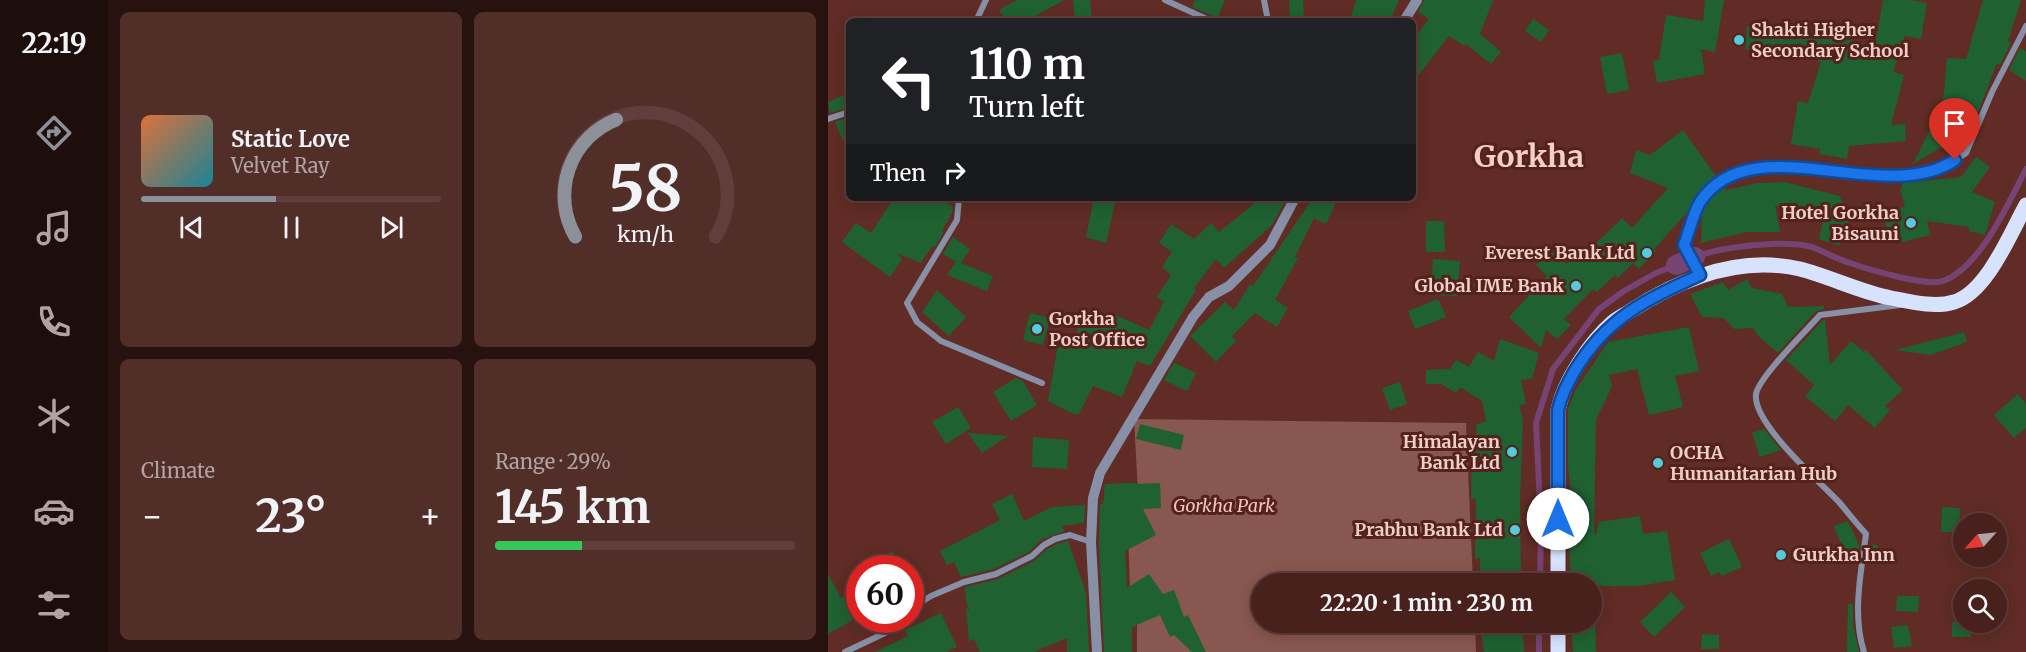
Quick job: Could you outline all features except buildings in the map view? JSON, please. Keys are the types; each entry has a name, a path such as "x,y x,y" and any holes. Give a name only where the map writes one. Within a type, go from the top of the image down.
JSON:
{"main road":[{"path":"1558,573 1558,410 1561,396 1584,355 1612,322 1654,296 1700,275 1734,267 1764,264 1800,269 1881,296 1911,302 1934,304 1955,302 1975,290 1990,271 2026,205"},
{"path":"1558,633 1558,652"}],"street":[{"path":"977,18 986,0"},
{"path":"1165,0 1204,18"},
{"path":"1264,0 1267,18"},
{"path":"1406,18 1417,0"},
{"path":"1700,275 1684,245 1699,204 1713,188 1740,171 1786,166 1845,174 1910,176 1944,168 1966,153 1992,92 2026,26"},
{"path":"828,119 846,113"},
{"path":"959,201 957,220 907,303 917,322 941,341 1042,383"},
{"path":"1097,652 1091,542 1093,498 1101,473 1180,337 1209,297 1229,286 1270,245 1293,201"},
{"path":"1864,652 1858,635 1860,578 1866,534 1837,501 1806,472 1774,433 1758,409 1756,393 1767,374 1820,315 1886,308 1911,302"},
{"path":"924,600 964,582 996,574 1032,556 1055,539 1070,535 1091,542"},
{"path":"844,652 885,633"}],"green space":[{"name":"Gorkha Park","path":"1134,419 1466,423 1473,573 1251,573 1251,633 1475,633 1476,652 1137,652 1137,621 1130,589 1128,532 1139,512"}],"waterway":[{"path":"1695,257 1753,245 1800,245 1812,247 1883,273 1924,282 1943,281 1956,274 1981,249 2002,216 2026,169"},
{"path":"1676,265 1695,257"},
{"path":"1540,573 1541,527 1536,423 1553,369 1599,309 1624,291 1676,265"},
{"path":"1539,633 1539,652"}],"place":[{"name":"Shakti Higher Secondary School","path":"1739,40"},
{"name":"Hotel Gorkha Bisauni","path":"1911,223"},
{"name":"Everest Bank Ltd","path":"1647,253"},
{"name":"Global IME Bank","path":"1576,286"},
{"name":"Gorkha Post Office","path":"1037,329"},
{"name":"Himalayan Bank Ltd","path":"1512,452"},
{"name":"OCHA Humanitarian Hub","path":"1658,463"},
{"name":"Prabhu Bank Ltd","path":"1515,530"},
{"name":"Gurkha Inn","path":"1781,555"}],"district":[{"name":"Gorkha","path":"1529,157"}],"route":[{"path":"1558,519 1558,410 1561,396 1584,355 1612,322 1654,296 1700,275 1684,245 1699,204 1713,188 1740,171 1786,166 1845,174 1910,176 1944,168 1955,160"}]}
